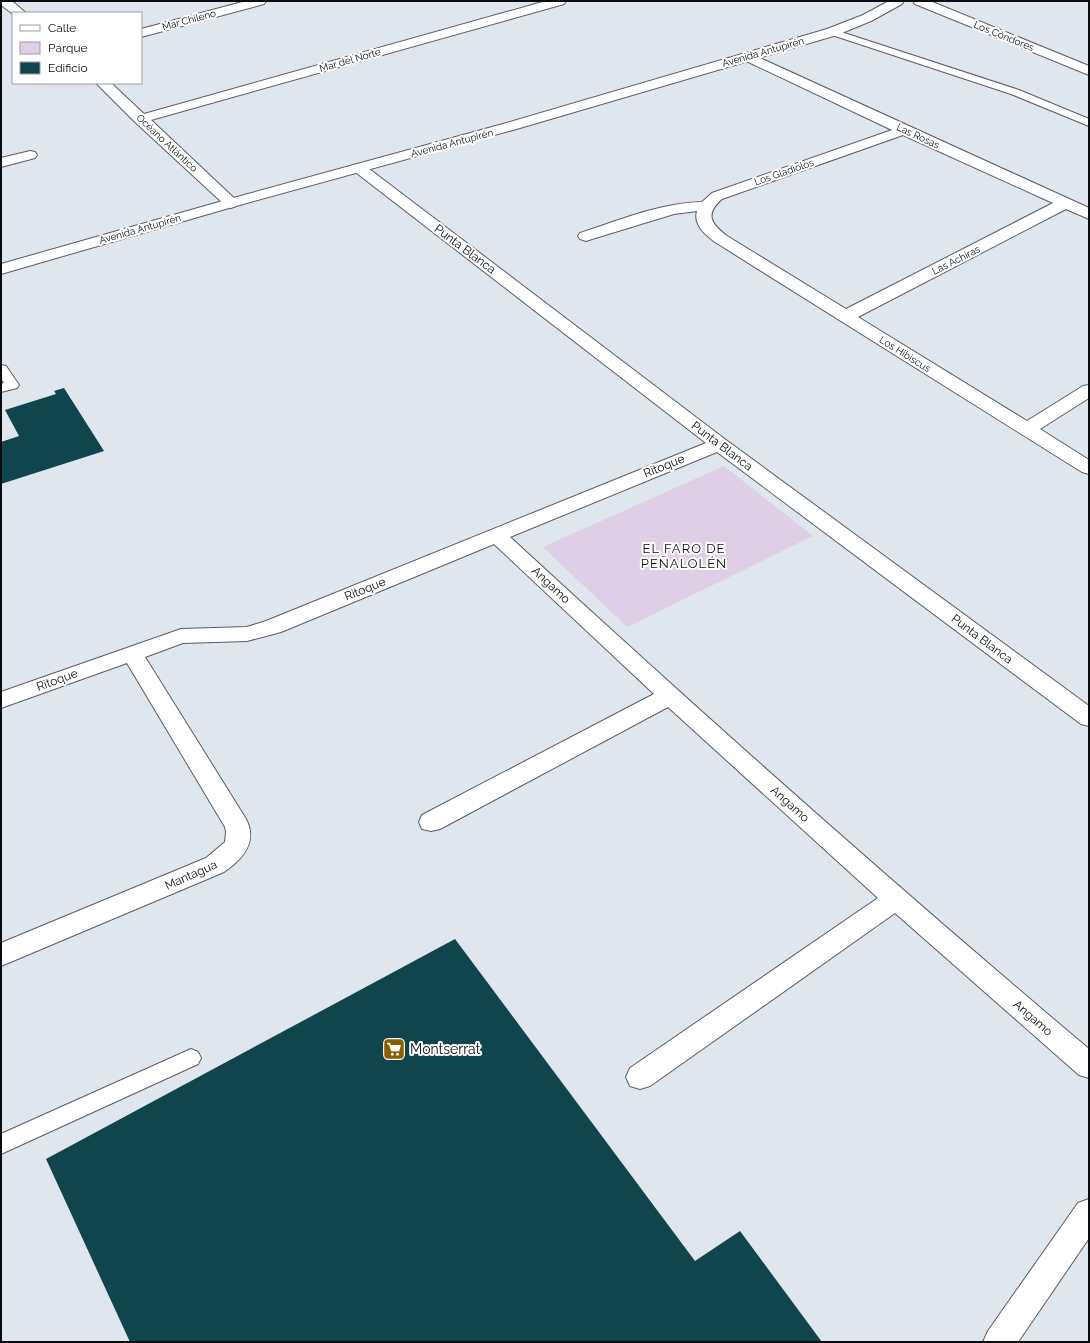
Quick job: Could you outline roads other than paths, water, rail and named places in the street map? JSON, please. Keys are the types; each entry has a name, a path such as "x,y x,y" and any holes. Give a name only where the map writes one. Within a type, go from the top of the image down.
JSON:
{"street":[{"path":"5,1 19,12"},
{"name":"Mar Chileno","path":"142,33 260,1"},
{"name":"Mar del Norte","path":"140,119 560,1"},
{"name":"Avenida Antupirén","path":"1,269 231,203 508,128 832,32 867,18 898,1"},
{"name":"Los Cóndores","path":"919,1 1089,71"},
{"name":"Las Rosas","path":"748,56 904,130 1089,214"},
{"name":"Océano Atlántico","path":"104,84 231,203"},
{"name":"Los Gladiolos","path":"706,206 717,196 727,192 904,130"},
{"path":"1,163 30,155"},
{"name":"Punta Blanca","path":"360,168 719,444 1089,718"},
{"name":"Las Achiras","path":"846,316 1066,204"},
{"path":"586,236 670,210 684,207 706,206"},
{"name":"Los Hibiscus","path":"706,206 703,217 705,223 713,233 721,239 1089,468"},
{"path":"1026,430 1089,390"},
{"name":"Ritoque","path":"1,700 181,636 247,634 273,627 719,444"},
{"name":"Angamo","path":"496,535 669,696 896,899 1089,1066"},
{"name":"Mantagua","path":"1,955 215,865 230,854 238,841 240,833 237,826 132,653"},
{"path":"431,822 669,696"},
{"path":"640,1077 896,899"},
{"path":"999,1342 1089,1213"}],"lane":[{"path":"832,32 1015,92 1089,123"},
{"path":"1,368 12,385 1,388"},
{"path":"1,1144 191,1058"}],"place":[{"name":"Montserrat","path":"394,1049"}],"district":[{"name":"EL FARO DE PEÑALOLÉN","path":"684,556"}]}
